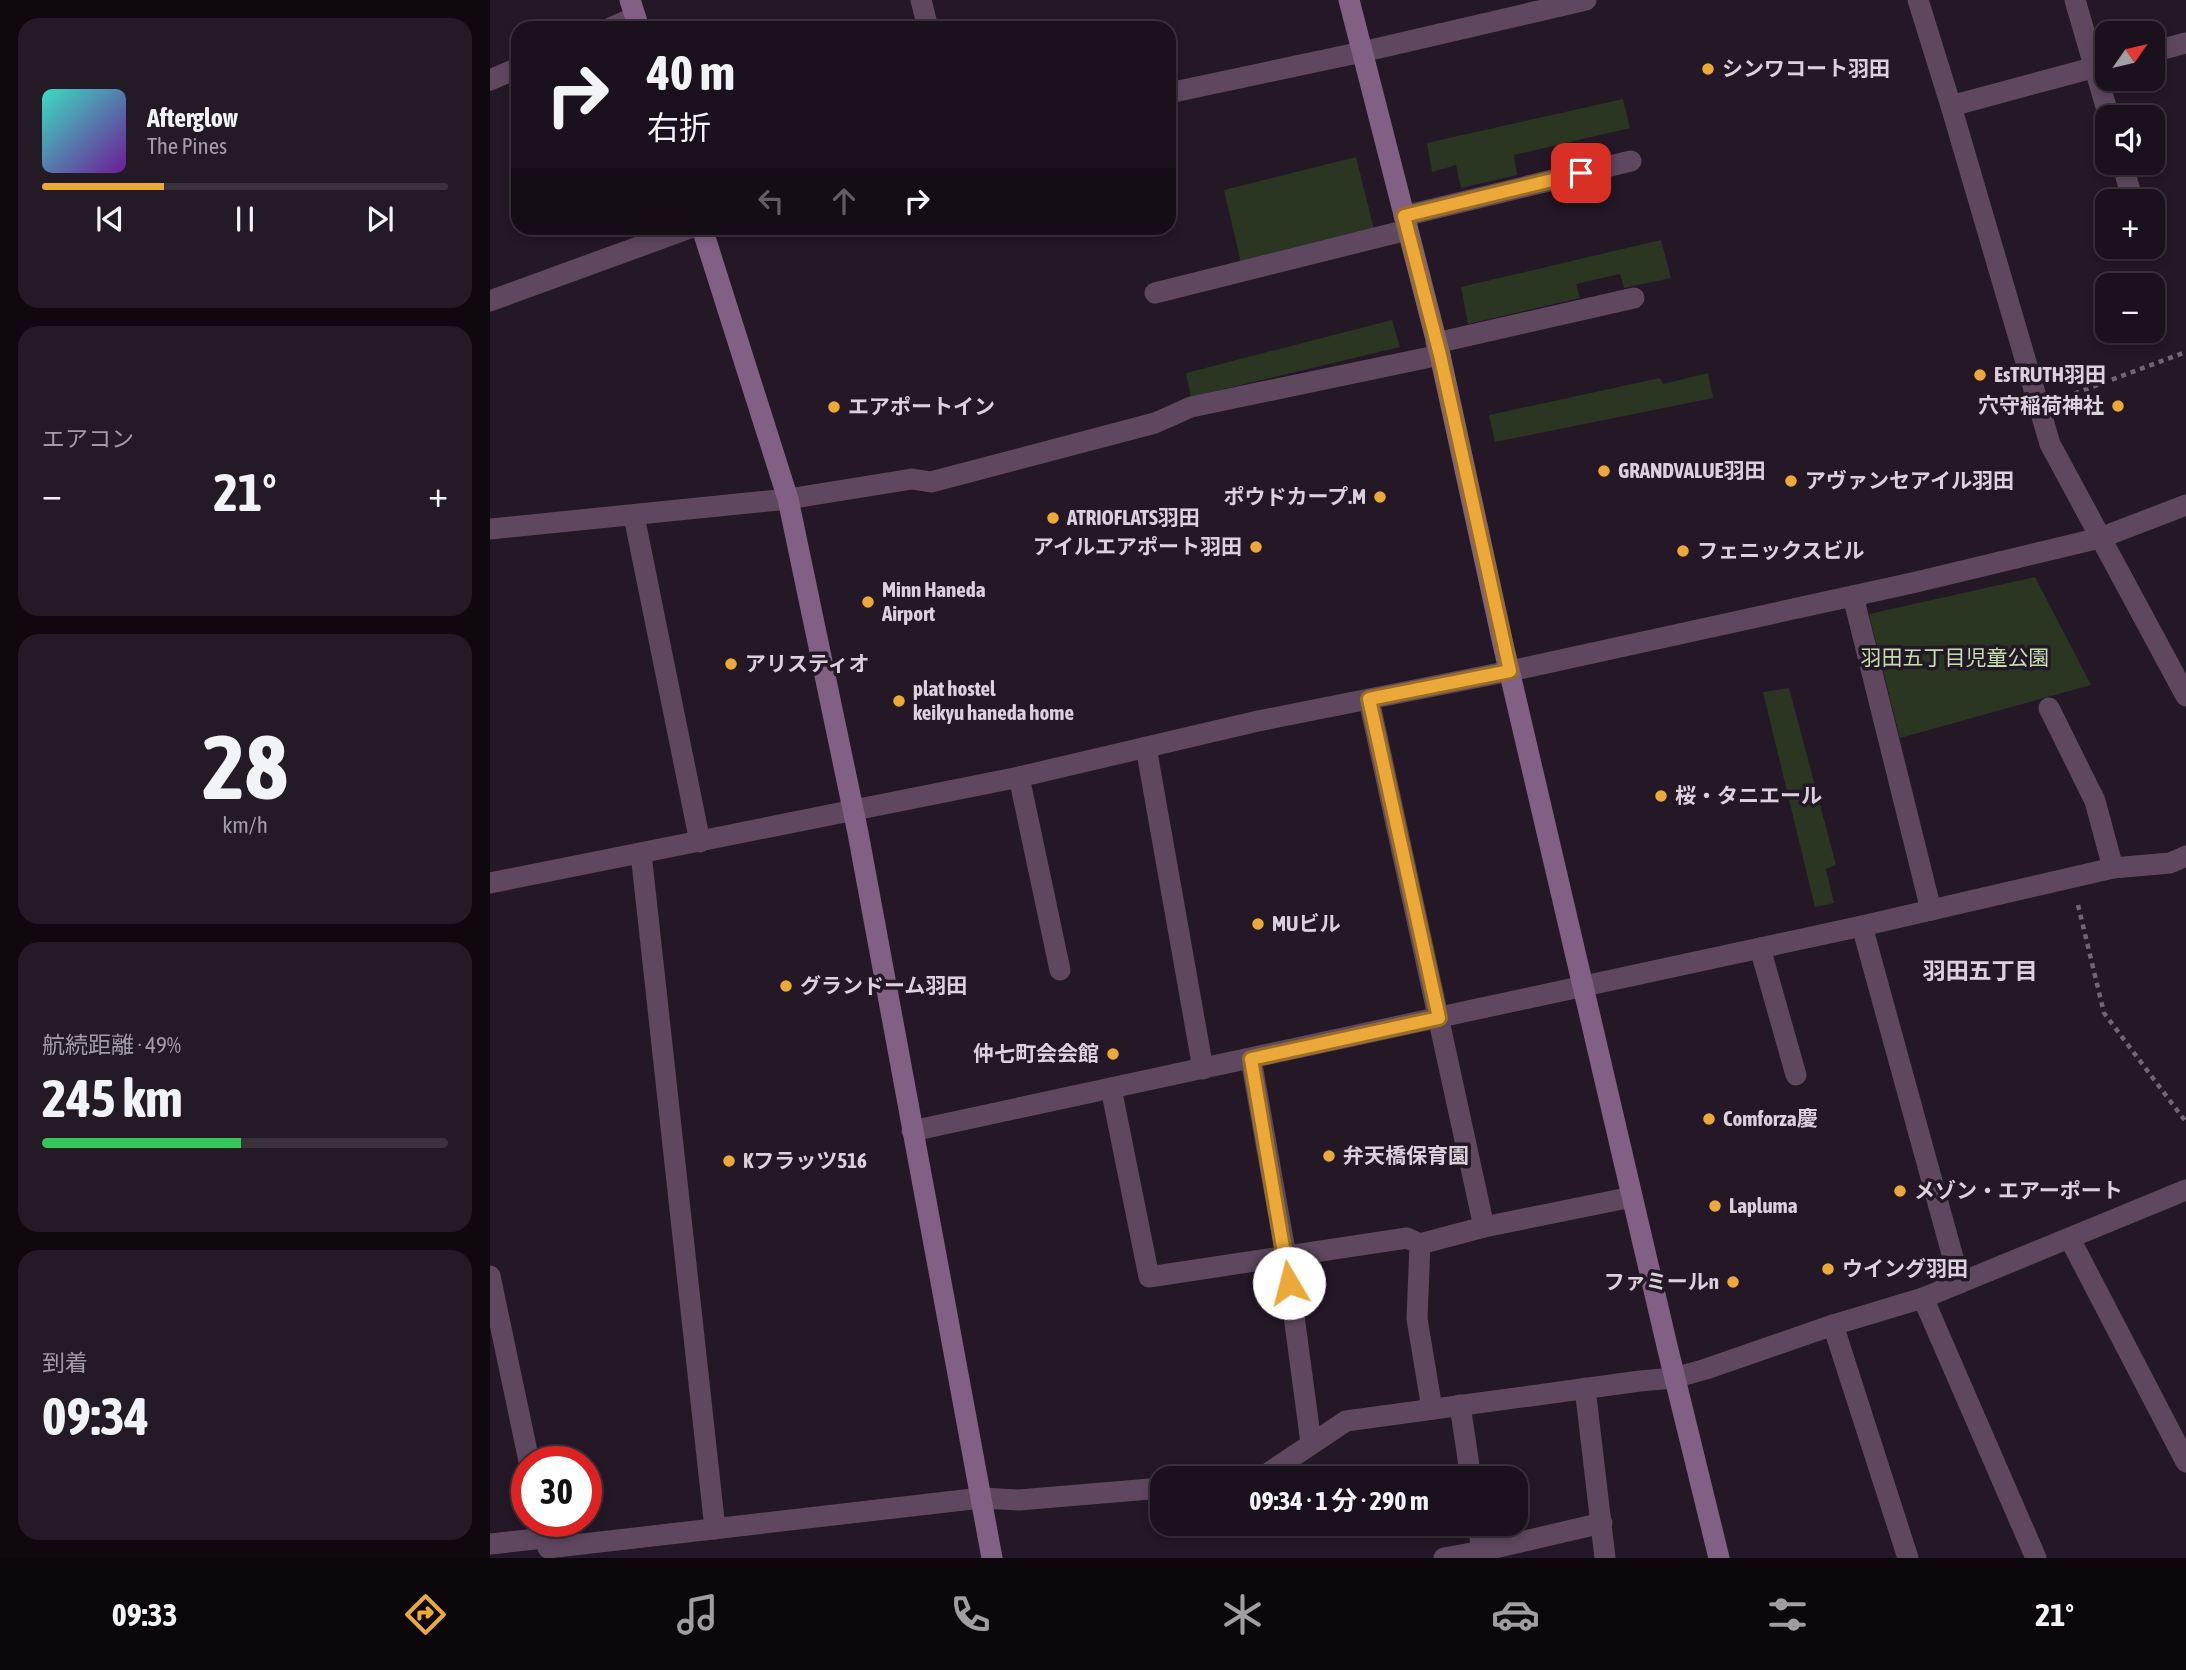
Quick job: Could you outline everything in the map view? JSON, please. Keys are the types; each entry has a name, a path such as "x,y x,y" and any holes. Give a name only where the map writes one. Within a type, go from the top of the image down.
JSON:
{"street":[{"path":"921,0 926,21"},
{"path":"1349,0 1438,349 1583,987 1719,1558"},
{"path":"1176,92 1586,0"},
{"path":"1918,0 2050,444 2186,696"},
{"path":"2075,0 2095,51"},
{"path":"2165,49 2186,43"},
{"path":"1951,106 2095,68"},
{"path":"490,80 511,71"},
{"path":"1155,293 1632,161"},
{"path":"490,301 671,235"},
{"path":"704,235 788,499 853,809 992,1558"},
{"path":"490,529 788,499 912,480 931,482 1155,423 1191,407 1438,349 1634,298"},
{"path":"490,884 1019,777 1146,747 1853,596 2100,538 2186,505"},
{"path":"634,516 700,842"},
{"path":"1853,596 1931,910"},
{"path":"1369,699 1484,1227"},
{"path":"2049,708 2095,802 2113,868"},
{"path":"1146,747 1203,1069"},
{"path":"1019,777 1059,970"},
{"path":"640,853 715,1529"},
{"path":"912,1131 1862,926 2113,868 2170,863 2186,856"},
{"path":"1862,926 1960,1283"},
{"path":"1760,948 1796,1075"},
{"path":"1251,1059 1286,1256 1311,1443"},
{"path":"1111,1088 1149,1277 1407,1238 1420,1244 1484,1227 1632,1197"},
{"path":"1279,1466 1346,1421 1674,1378 1923,1298 2186,1190"},
{"path":"2070,1239 2186,1462"},
{"path":"1420,1244 1418,1319 1432,1409"},
{"path":"490,1276 526,1446"},
{"path":"1923,1298 2036,1558"},
{"path":"1833,1325 1908,1558"},
{"path":"1585,1388 1605,1558"},
{"path":"1460,1405 1469,1466"},
{"path":"490,1544 715,1529 981,1498 1019,1500 1150,1489"},
{"path":"1444,1558 1602,1523"},
{"path":"1480,1536 1482,1550"}],"path":[{"path":"2039,407 2186,352"},
{"path":"2071,878 2104,1013 2186,1122"}],"green space":[{"path":"1623,99 1630,128 1514,155 1517,175 1461,188 1456,165 1432,172 1427,143"},
{"path":"1356,157 1374,229 1241,263 1224,190"},
{"path":"1661,240 1671,278 1624,288 1620,274 1576,284 1580,298 1468,324 1461,287"},
{"path":"1392,320 1400,347 1191,397 1186,373"},
{"path":"1708,373 1713,398 1495,442 1489,415 1660,378 1663,384"},
{"name":"羽田五丁目児童公園","path":"2035,577 2091,685 1900,738 1869,614"},
{"path":"1789,688 1836,865 1826,869 1834,903 1815,907 1763,692"}],"place":[{"name":"シンワコート羽田","path":"1708,69"},
{"name":"EsTRUTH羽田","path":"1980,375"},
{"name":"穴守稲荷神社","path":"2118,406"},
{"name":"エアポートイン","path":"834,407"},
{"name":"GRANDVALUE羽田","path":"1604,471"},
{"name":"アヴァンセアイル羽田","path":"1791,481"},
{"name":"ポウドカープ.M","path":"1380,497"},
{"name":"ATRIOFLATS羽田","path":"1053,518"},
{"name":"アイルエアポート羽田","path":"1256,547"},
{"name":"フェニックスビル","path":"1683,551"},
{"name":"Minn Haneda Airport","path":"868,602"},
{"name":"アリスティオ","path":"731,664"},
{"name":"plat hostel keikyu haneda home","path":"899,701"},
{"name":"桜・タニエール","path":"1661,796"},
{"name":"MUビル","path":"1258,924"},
{"name":"グランドーム羽田","path":"786,986"},
{"name":"仲七町会会館","path":"1113,1054"},
{"name":"Comforza慶","path":"1709,1119"},
{"name":"弁天橋保育園","path":"1329,1156"},
{"name":"Kフラッツ516","path":"729,1161"},
{"name":"メゾン・エアーポート","path":"1900,1191"},
{"name":"Lapluma","path":"1715,1206"},
{"name":"ウイング羽田","path":"1828,1269"},
{"name":"ファミールn","path":"1733,1282"}],"district":[{"name":"羽田五丁目","path":"1980,971"}],"route":[{"path":"1289,1283 1251,1059 1439,1018 1369,699 1510,671 1440,355 1404,216 1581,173"}]}
